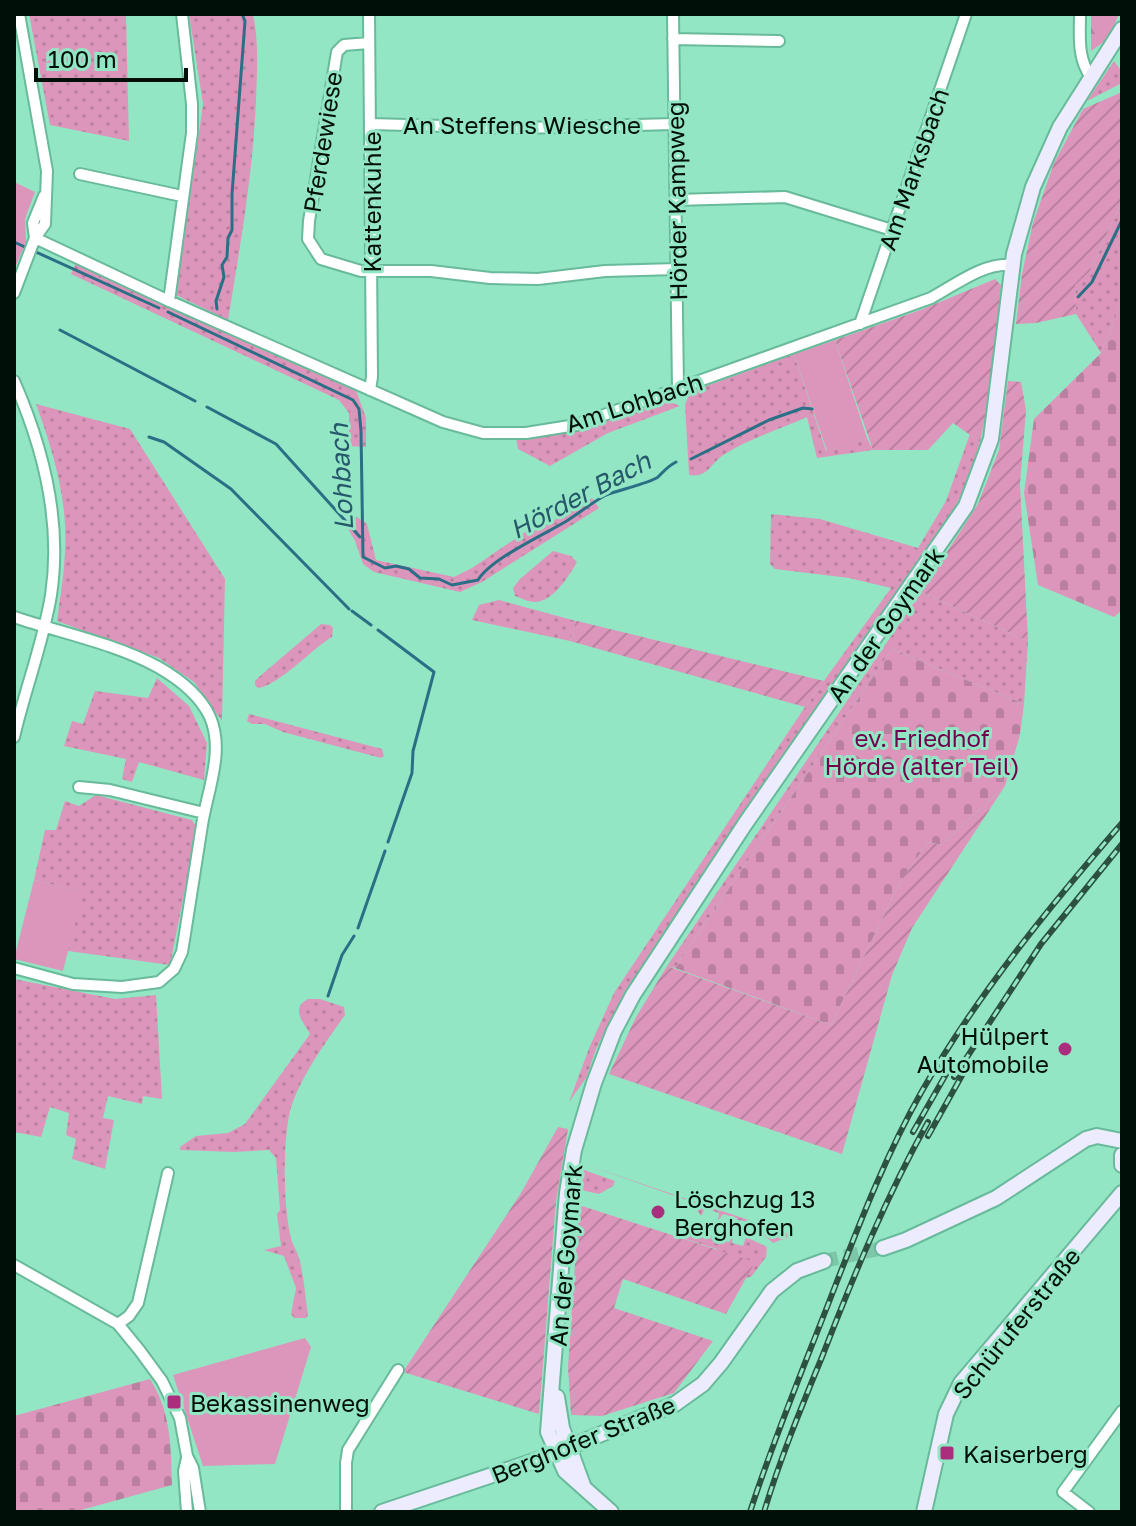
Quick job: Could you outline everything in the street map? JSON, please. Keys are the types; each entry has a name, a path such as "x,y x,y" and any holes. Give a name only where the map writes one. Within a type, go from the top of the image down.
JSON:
{"main road":[{"name":"An der Goymark","path":"611,1512 586,1492 563,1450 548,1432 565,1216 574,1150 594,1083 614,1031 633,995 745,824 966,506 991,439 1012,265 1024,215 1041,165 1060,127 1122,29"},
{"path":"883,1248 996,1198 1086,1139 1097,1136 1122,1141"},
{"path":"1122,1155 1122,1165"},
{"name":"Schüruferstraße","path":"924,1512 946,1414 961,1383 1122,1193"},
{"name":"Berghofer Straße","path":"382,1512 527,1464 662,1410 686,1397 703,1384 721,1363 772,1291 797,1271 824,1261"},
{"name":"An der Goymark","path":"554,1379 563,1450"},
{"path":"527,1464 548,1432"}],"street":[{"path":"15,288 45,224 46,158 19,14"},
{"path":"169,301 192,133 192,104 182,14"},
{"name":"Kattenkuhle","path":"369,14 370,390"},
{"name":"Hörder Kampweg","path":"673,14 678,389"},
{"name":"Am Marksbach","path":"860,324 966,14"},
{"path":"1080,14 1080,49 1084,68 1091,77"},
{"path":"673,39 779,41"},
{"name":"Pferdewiese","path":"369,43 344,45 337,52 308,239 321,259 347,268 371,270"},
{"name":"An Steffens Wiesche","path":"370,124 521,128 674,124"},
{"path":"80,174 182,196"},
{"path":"675,200 785,197 892,230"},
{"name":"Am Lohbach","path":"32,247 169,301 443,422 483,433 526,433 576,425 931,298 985,269 1001,264 1012,265"},
{"path":"371,270 538,279 605,271 677,269"},
{"path":"14,381 35,433 49,493 54,560 44,627 14,737"},
{"path":"14,617 128,654 158,667 191,691 211,719 216,741 182,952 174,969 159,982 94,987 14,968"},
{"path":"79,787 110,790 204,813"},
{"path":"118,1324 129,1316 138,1303 168,1173"},
{"path":"14,1265 118,1324 162,1381 180,1418 200,1512"},
{"path":"346,1512 348,1450 398,1370"},
{"path":"1089,1512 1063,1492 1122,1411"},
{"path":"187,1456 184,1471 187,1512"}],"green space":[{"path":"29,14 126,14 129,141 50,125"},
{"path":"189,14 253,14 255,25 257,68 252,155 228,320 176,295 203,104"},
{"path":"1091,14 1119,14 1108,39 1091,51"},
{"path":"1114,61 1122,72 1122,83 1087,101"},
{"path":"1122,92 1122,201 1090,271 1075,285 1076,314 1016,324 1033,223 1054,163 1083,109"},
{"path":"14,182 35,192 25,219 26,242 14,270"},
{"path":"1122,201 1122,301 1101,353 1076,314 1075,284 1090,271"},
{"path":"76,263 356,390 366,418 366,447 349,446 349,413 339,400 71,274"},
{"path":"995,279 1001,285 989,399 980,442 953,423 928,450 873,450 835,340"},
{"path":"1122,301 1122,610 1114,617 1038,585 1024,493 1034,419 1101,353"},
{"path":"835,340 867,438 827,451 794,354"},
{"path":"794,354 826,451 867,438 873,450 817,458 807,417 735,448 701,474 689,475 685,405 690,392"},
{"path":"1008,381 1021,382 1026,410 1020,484 1028,641 921,592 978,504 999,450"},
{"path":"656,401 680,406 608,433 550,466 518,449 516,438 570,429"},
{"path":"36,404 130,429 225,579 222,721 194,682 159,658 57,621 64,561 64,514 53,458"},
{"path":"970,434 980,442 970,477 945,527 881,614 625,991 596,1049 586,1078 569,1102 614,993 805,707 891,588 849,578 775,569 770,564 771,514 820,519 918,548 946,501"},
{"path":"592,498 599,508 482,582 460,592 374,572 363,564 344,522 357,517 367,524 376,560 454,577 537,524 551,522"},
{"path":"553,551 571,556 577,562 559,588 541,601 532,602 515,596 513,588 520,579"},
{"path":"921,592 1028,641 1024,704 892,649 675,968 667,966"},
{"path":"499,600 576,621 570,641 472,620 479,605"},
{"path":"576,621 824,681 805,707 570,641"},
{"path":"321,624 333,628 332,637 275,681 258,688 255,685 259,677"},
{"name":"ev. Friedhof Hörde (alter Teil)","path":"892,649 1024,704 1020,735 1005,786 941,845 928,842 899,884 831,1025 675,968"},
{"path":"157,678 189,706 207,743 204,780 139,762 132,782 122,779 126,759 64,746 72,721 83,724 95,691 148,698"},
{"path":"249,714 382,749 384,756 381,758 283,732 265,724 252,724 247,721"},
{"path":"1005,786 912,928 892,975 842,1154 609,1074 636,1017 667,966 831,1025 899,884 928,842 941,845"},
{"path":"96,795 192,820 197,828 170,965 68,951 82,892 34,880 45,830 56,830 65,801 79,806"},
{"path":"34,880 83,892 63,971 14,959"},
{"path":"14,979 115,999 156,995 162,1099 143,1096 142,1104 108,1096 103,1118 114,1120 105,1169 72,1159 76,1139 66,1135 69,1113 50,1107 41,1137 14,1132"},
{"path":"308,999 320,999 344,1007 345,1015 309,1069 289,1117 285,1151 286,1208 302,1270 308,1315 306,1318 294,1318 291,1314 296,1288 284,1256 264,1250 281,1246 276,1158 269,1150 234,1152 180,1150 180,1147 196,1136 228,1133 245,1124 310,1034 299,1011"},
{"path":"558,1127 568,1129 556,1201 539,1414 403,1372 521,1193"},
{"path":"584,1164 793,1235 773,1243 766,1237 752,1233 754,1224 740,1220 737,1227 737,1218 723,1214 718,1221 719,1213 705,1208 701,1216 692,1202"},
{"path":"584,1170 615,1181 613,1186 599,1194 581,1190"},
{"path":"579,1205 755,1262 726,1314 623,1279 614,1308 713,1341 674,1393 602,1416 571,1415 568,1367"},
{"path":"685,1227 711,1236 715,1229 715,1237 729,1242 733,1235 732,1243 743,1246 746,1237 767,1247 766,1257 751,1277 740,1278 717,1249 682,1238"},
{"path":"305,1338 311,1347 275,1464 203,1466 173,1375"},
{"path":"150,1379 166,1417 172,1485 74,1512 14,1512 14,1416"}],"waterway":[{"path":"217,309 216,301 224,277 222,265 227,257 228,238 232,230 245,21 242,14"},
{"name":"Hörder Bach","path":"1078,297 1092,282 1122,220"},
{"name":"Lohbach","path":"14,242 159,308"},
{"name":"Lohbach","path":"168,312 353,400 359,409 361,431 363,557 385,568 396,566 409,569 420,578 439,579 452,585 478,580 505,556 601,498 655,479 676,462"},
{"path":"60,330 195,401"},
{"path":"207,407 276,444 360,537"},
{"name":"Hörder Bach","path":"691,459 769,420 803,408 812,409"},
{"path":"149,437 164,442 231,489 349,609"},
{"path":"352,611 371,625"},
{"name":"Hörder Bach","path":"378,630 434,672 413,751 412,773 388,842"},
{"name":"Hörder Bach","path":"358,928 385,851"},
{"name":"Hörder Bach","path":"328,996 342,955 354,936"}],"tunnel":[{"path":"824,1261 883,1248"}],"railway":[{"path":"750,1512 861,1221 908,1116 943,1055 990,986 1122,823"},
{"path":"954,1077 1041,944 1122,844"},
{"path":"913,1132 953,1062"},
{"path":"928,1136 965,1070"},
{"path":"764,1512 791,1434 858,1267 928,1122"}],"place":[{"name":"Hülpert Automobile","path":"1065,1049"},
{"name":"Löschzug 13 Berghofen","path":"658,1212"},
{"name":"Bekassinenweg","path":"174,1402"},
{"name":"Kaiserberg","path":"947,1453"}]}
